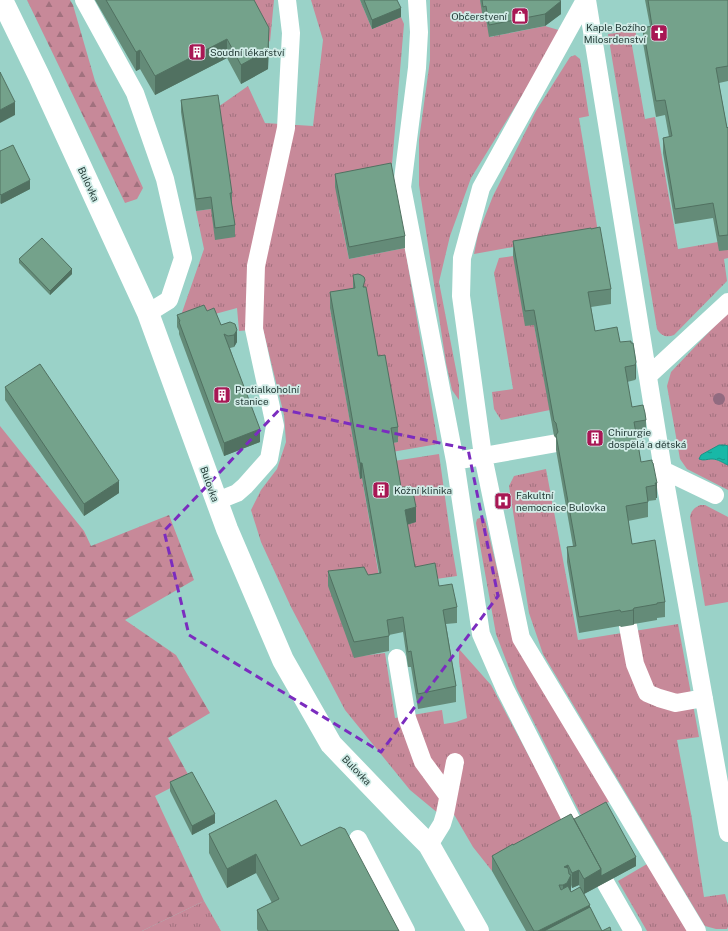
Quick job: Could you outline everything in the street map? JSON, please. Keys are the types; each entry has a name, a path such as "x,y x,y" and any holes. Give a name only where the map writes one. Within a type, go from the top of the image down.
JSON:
{"street":[{"name":"Bulovka","path":"2,0 39,76 148,313 227,529 283,660 331,744 403,820 429,845 478,931"}],"lane":[{"path":"84,0 135,93 165,179 183,258 169,300 148,313"},
{"path":"217,501 237,493 269,459 275,426 254,329 256,266 286,128 291,33 287,0"},
{"path":"417,0 419,32 417,68 402,187 455,461 481,634 505,689 575,827"},
{"path":"586,0 663,470 728,833"},
{"path":"586,0 481,188 462,258 461,296 483,456 521,638 697,931"},
{"path":"648,376 728,302"},
{"path":"455,461 557,443"},
{"path":"663,470 715,495"},
{"path":"628,626 635,664 647,693 676,703 704,698"},
{"path":"397,658 407,718 423,762 448,796"},
{"path":"429,845 442,824 455,762"},
{"path":"358,838 406,931"},
{"path":"605,882 633,931"}],"highlighted area":[{"path":"280,409 468,449 498,596 381,752 189,635 164,531"}],"green space":[{"path":"27,0 70,0 73,5 95,81 143,188 137,199 125,203"},
{"path":"246,0 274,0 270,42"},
{"path":"311,0 360,0 372,29 401,17 404,24 391,176 339,210 349,259 405,248 438,444 392,452 391,443 398,442 330,308 381,588 354,657 385,653 395,718 442,710 444,724 467,718 459,662 459,649 491,685 555,805 570,827 492,871 473,847 452,811 439,814 410,790 345,710 291,607 261,542 251,510 261,490 277,469 286,442 284,415 263,329 239,331 237,308 204,317 177,327 204,249 196,211 211,209 218,107 248,86 265,123 313,126 323,40"},
{"path":"430,0 480,0 490,37 545,26 562,31 471,178 450,236 439,282 459,385 459,400 452,390 446,363 419,185 419,140 430,60"},
{"path":"634,26 637,38 631,40 645,119 655,117 678,249 718,242 728,250 728,258 724,259 727,281 674,335 669,336 662,335 657,329 608,34 616,33 616,29"},
{"path":"575,55 580,59 589,116 579,118 598,232 474,254 478,234 493,196 536,111 570,57"},
{"path":"513,256 534,325 550,410 501,420 494,409 492,392 513,389 494,273 499,258"},
{"path":"728,312 728,446 718,447 701,455 702,460 716,460 728,465 728,490 687,469 680,459 667,386 671,372"},
{"path":"0,426 84,531 91,546 169,515 194,580 125,620 176,655 210,713 168,738 190,778 155,796 204,901 142,931 0,931"},
{"path":"439,454 457,576 415,582 405,525 415,522 401,502 394,461"},
{"path":"546,469 578,640 678,624 699,737 677,740 692,819 704,897 725,894 728,905 727,929 716,929 705,926 543,654 529,613 509,486 514,476"},
{"path":"700,505 705,505 728,517 728,602 705,606 690,517 693,510"},
{"path":"482,517 485,519 513,635 613,800 581,815 517,689 496,634 476,523 477,519"},
{"path":"647,864 688,931 647,931 618,881"},
{"path":"204,901 221,931 142,931"}],"water":[{"path":"719,445 728,446 728,465 714,459 699,459 701,455"}],"building":[{"name":"Soudní lékařství","path":"106,0 254,0 269,28 268,50 241,65 227,39 155,76 140,50 136,52"},
{"path":"364,0 397,0 401,8 372,20"},
{"path":"482,0 561,1 545,14 489,25 486,6 483,7"},
{"path":"648,0 728,0 728,66 716,68 727,128 728,127 728,235 719,236 713,203 675,209 663,138 672,136 665,100 656,101 643,28 652,26"},
{"path":"0,72 15,102 0,110"},
{"path":"218,95 235,225 215,228 211,197 196,199 181,100"},
{"path":"13,145 30,180 1,195 0,151"},
{"path":"391,163 405,236 349,247 335,174"},
{"name":"Chirurgie dospělá a dětská","path":"600,227 611,289 588,292 595,331 617,327 620,342 631,341 631,343 633,343 636,362 635,365 625,367 632,407 643,405 646,420 634,422 641,462 652,460 657,483 655,483 656,485 646,487 648,502 626,506 632,544 655,540 665,602 634,608 633,610 621,612 620,610 579,617 567,547 576,546 556,435 558,432 554,421 534,310 525,311 513,241"},
{"path":"42,238 72,269 50,291 19,259"},
{"name":"Kožní klinika","path":"358,274 364,277 365,280 363,287 366,287 378,356 385,355 398,427 391,428 401,487 412,487 416,507 405,510 415,567 435,563 439,586 452,584 457,607 443,610 456,686 418,694 411,651 408,652 403,617 387,620 389,636 354,642 328,571 364,567 368,575 381,573 330,292 355,288 353,275"},
{"name":"Protialkoholní stanice","path":"204,305 207,311 214,308 221,325 230,322 235,324 237,330 234,335 228,336 224,334 260,429 224,443 177,315"},
{"path":"40,364 119,481 84,504 5,387"},
{"path":"192,772 215,814 192,826 170,782"},
{"path":"276,800 301,846 340,827 345,829 399,931 268,931 257,910 279,899 256,854 227,869 209,834"},
{"path":"606,802 636,857 601,876 601,869 574,819"},
{"path":"571,814 601,869 584,879 579,870 572,873 568,865 564,867 568,868 569,874 571,875 567,883 559,885 561,890 568,886 571,892 580,887 590,905 538,931 534,931 492,856"},
{"path":"590,907 602,931 544,931"},
{"path":"610,927 611,931 602,931"}],"place":[{"name":"Občerstvení","path":"520,16"},
{"name":"Kaple Božího Milosrdenství","path":"659,33"},
{"name":"Soudní lékařství","path":"197,52"},
{"name":"Protialkoholní stanice","path":"222,395"},
{"name":"Chirurgie dospělá a dětská","path":"595,438"},
{"name":"Kožní klinika","path":"381,490"},
{"name":"Fakultní nemocnice Bulovka","path":"503,501"}]}
